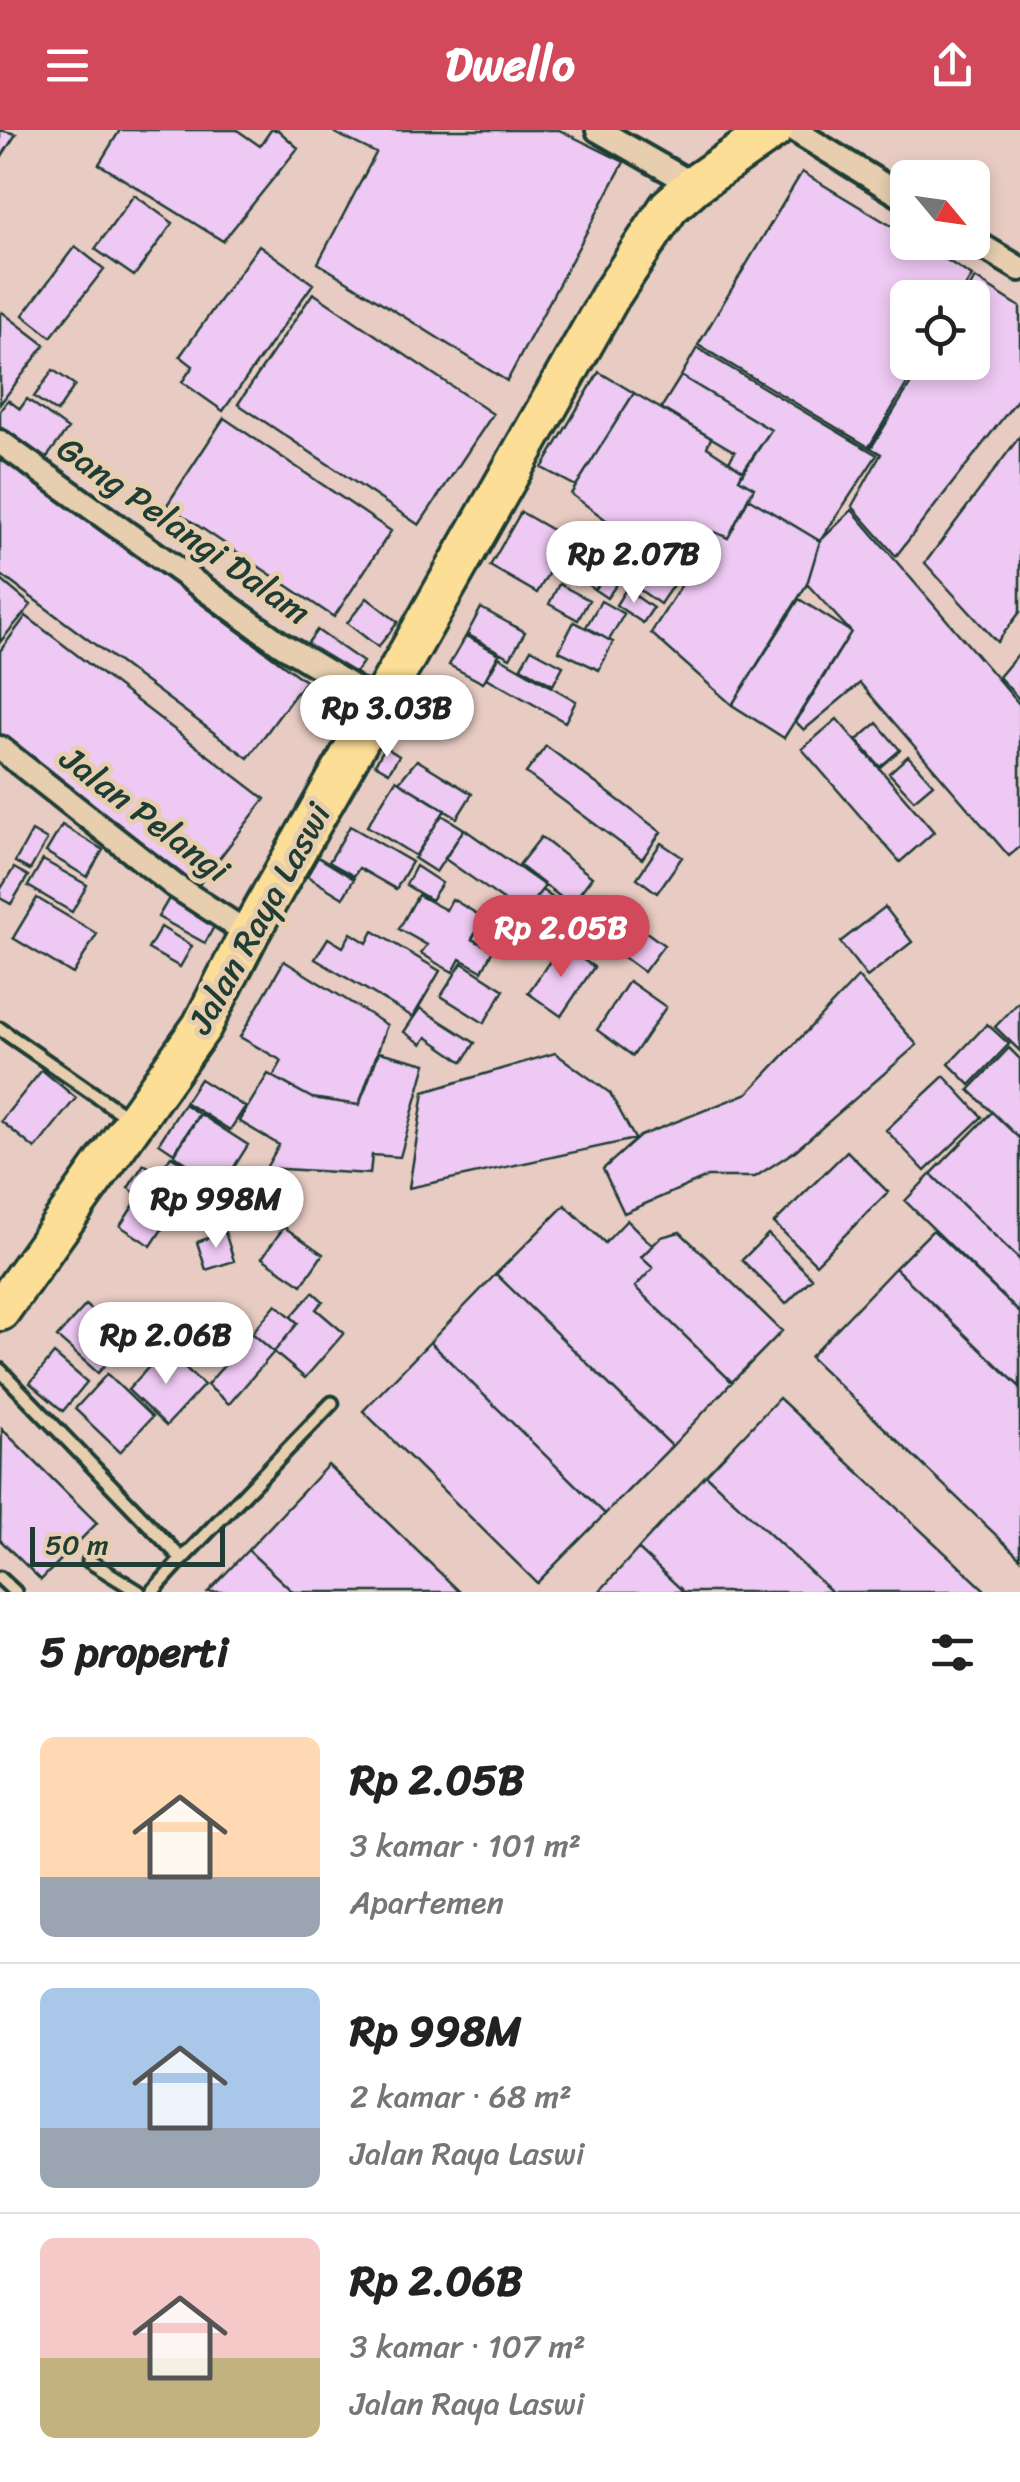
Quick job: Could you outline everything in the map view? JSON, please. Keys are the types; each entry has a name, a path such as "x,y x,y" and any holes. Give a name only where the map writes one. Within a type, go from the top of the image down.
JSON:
{"main road":[{"name":"Jalan Raya Laswi","path":"0,1311 202,1026 249,934 611,295 669,207 757,134"}],"street":[{"path":"598,130 694,184"},
{"path":"794,130 890,189"},
{"path":"990,251 1020,269"},
{"name":"Gang Pelangi Dalam","path":"0,442 281,644 380,704"},
{"name":"Jalan Pelangi","path":"0,748 175,886 249,934"}],"lane":[{"path":"0,1029 134,1122"},
{"path":"0,1370 182,1559"},
{"path":"152,1592 332,1403"},
{"path":"89,1561 140,1592"},
{"path":"0,1578 15,1592"}],"building":[{"path":"0,130 16,134 0,159"},
{"path":"120,130 237,130 260,146 271,130 278,130 298,148 223,241 99,164"},
{"path":"559,130 624,162 507,381 318,263 376,153 335,133"},
{"path":"802,172 890,225 890,260 947,260 972,276 970,280 890,280 890,380 909,380 869,447 698,345"},
{"path":"134,195 173,223 134,276 95,249"},
{"path":"259,245 313,284 223,411 182,382 193,366 180,356"},
{"path":"75,246 104,269 51,337 23,315"},
{"path":"990,288 1020,307 1020,396 896,556 852,506 881,454 871,448 913,380 990,380"},
{"path":"313,293 493,414 419,525 238,404"},
{"path":"0,314 45,345 0,404"},
{"path":"697,348 877,455 820,541 748,498 754,488 739,479 771,430 681,376"},
{"path":"53,370 75,385 57,412 34,397"},
{"path":"599,372 634,393 576,486 542,468"},
{"path":"681,376 771,430 743,471 729,461 735,452 661,408"},
{"path":"634,393 711,438 707,447 743,471 739,479 754,488 728,538 715,532 686,579 571,494"},
{"path":"27,399 68,429 44,461 0,427 0,411 8,400 20,409"},
{"path":"224,418 391,531 334,617 167,505"},
{"path":"1020,436 1020,612 997,642 925,563"},
{"path":"0,454 305,681 248,758 0,574"},
{"path":"748,498 820,541 807,584 732,705 651,633 715,532 728,538"},
{"path":"852,510 1020,705 1020,847 1009,856 860,683 804,730 796,722 851,632 807,584 820,541"},
{"path":"521,512 568,539 537,593 490,566"},
{"path":"617,532 629,541 595,590 582,580"},
{"path":"629,541 641,550 607,598 595,590"},
{"path":"643,555 677,579 660,604 626,580"},
{"path":"0,579 31,605 0,642"},
{"path":"559,584 589,600 578,620 549,604"},
{"path":"626,589 653,608 643,623 616,605"},
{"path":"367,598 398,622 378,647 347,623"},
{"path":"799,599 851,632 784,738 732,705"},
{"path":"601,601 624,614 609,640 586,627"},
{"path":"481,608 525,632 510,658 467,634"},
{"path":"26,616 265,799 198,886 0,734 0,651"},
{"path":"574,622 613,642 599,670 559,651"},
{"path":"317,630 363,662 348,683 302,651"},
{"path":"466,636 499,654 483,683 449,665"},
{"path":"531,649 563,666 553,685 521,667"},
{"path":"1020,652 1020,700 999,677"},
{"path":"499,657 576,701 565,722 487,678"},
{"path":"837,719 934,832 900,862 802,749"},
{"path":"877,723 900,750 880,767 857,740"},
{"path":"546,746 661,832 642,859 526,773"},
{"path":"385,747 399,756 389,772 375,764"},
{"path":"908,756 933,784 914,800 889,773"},
{"path":"417,760 472,794 457,818 399,782"},
{"path":"396,780 445,810 416,856 367,826"},
{"path":"442,815 464,829 436,872 414,858"},
{"path":"62,825 103,850 87,877 46,852"},
{"path":"350,826 412,862 396,889 359,868 354,876 329,862"},
{"path":"464,829 545,886 523,914 445,859"},
{"path":"32,831 47,840 30,870 15,862"},
{"path":"541,837 592,877 571,905 519,865"},
{"path":"661,843 682,857 657,893 637,878"},
{"path":"318,857 354,879 343,898 307,876"},
{"path":"43,860 87,885 72,912 28,886"},
{"path":"416,866 442,883 431,900 406,885"},
{"path":"14,868 28,876 11,904 0,898 0,890"},
{"path":"542,890 584,921 566,945 523,914"},
{"path":"171,895 217,921 205,943 158,917"},
{"path":"418,895 446,910 452,899 484,918 472,939 493,950 482,971 460,959 453,972 421,953 427,945 399,929"},
{"path":"37,898 97,934 73,974 13,938"},
{"path":"885,907 912,942 867,977 840,942"},
{"path":"623,915 664,945 644,972 603,942"},
{"path":"161,927 192,946 180,967 148,949"},
{"path":"373,931 440,971 413,1017 315,959 328,938 343,947 351,933 367,943"},
{"path":"561,945 594,967 561,1016 528,993"},
{"path":"284,961 387,1025 359,1105 312,1098 273,1077 282,1061 240,1037"},
{"path":"462,963 504,990 484,1023 441,996"},
{"path":"858,977 917,1045 795,1151 755,1177 707,1177 624,1213 603,1169 640,1136 748,1093"},
{"path":"629,981 666,1007 633,1056 597,1030"},
{"path":"1020,1001 1020,1051 995,1027"},
{"path":"420,1008 475,1043 463,1062 427,1037 422,1044 404,1032"},
{"path":"987,1024 1009,1044 970,1085 949,1064"},
{"path":"1009,1048 1020,1059 1020,1139 969,1090"},
{"path":"379,1052 426,1064 400,1157 372,1155 370,1174 266,1168 279,1145 239,1121 268,1074 312,1098 359,1105"},
{"path":"555,1053 610,1093 635,1139 409,1188 424,1092"},
{"path":"42,1070 76,1098 35,1149 1,1121"},
{"path":"944,1076 982,1117 925,1171 886,1130"},
{"path":"200,1079 245,1107 230,1130 185,1102"},
{"path":"184,1104 199,1114 174,1153 159,1143"},
{"path":"992,1112 1020,1139 1020,1260 931,1174"},
{"path":"200,1114 248,1145 222,1186 174,1155"},
{"path":"847,1151 888,1192 816,1264 774,1223"},
{"path":"171,1156 222,1189 231,1175 247,1210 226,1216 160,1172"},
{"path":"144,1164 211,1209 184,1225 128,1188"},
{"path":"931,1174 1020,1260 1020,1313 905,1201"},
{"path":"137,1200 168,1220 151,1246 120,1226"},
{"path":"565,1205 605,1243 627,1220 653,1246 641,1257 653,1268 635,1287 732,1382 672,1446 496,1274"},
{"path":"284,1227 323,1254 302,1285 262,1258"},
{"path":"933,1230 1020,1313 1020,1387 895,1268"},
{"path":"225,1232 234,1261 206,1270 197,1242"},
{"path":"680,1232 782,1331 732,1382 635,1287 653,1268 641,1257 661,1237"},
{"path":"768,1234 812,1278 786,1304 742,1260"},
{"path":"895,1268 1020,1387 1020,1558 810,1357"},
{"path":"496,1274 672,1446 605,1514 430,1342"},
{"path":"313,1292 323,1301 316,1309 344,1333 305,1378 274,1352 298,1323 291,1317"},
{"path":"276,1304 298,1323 274,1352 252,1333"},
{"path":"86,1305 127,1340 98,1373 57,1337"},
{"path":"252,1333 274,1352 229,1404 207,1385"},
{"path":"430,1342 605,1514 537,1583 363,1411"},
{"path":"165,1349 204,1385 166,1426 128,1390"},
{"path":"54,1354 87,1382 63,1411 30,1383"},
{"path":"107,1374 152,1417 120,1452 75,1409"},
{"path":"779,1398 987,1592 832,1592 706,1475"},
{"path":"2,1429 97,1523 41,1580 0,1540"},
{"path":"328,1465 460,1592 293,1592 248,1550"},
{"path":"706,1475 832,1592 684,1592 638,1549"},
{"path":"638,1549 684,1592 599,1592"},
{"path":"248,1550 293,1592 208,1592"}]}
